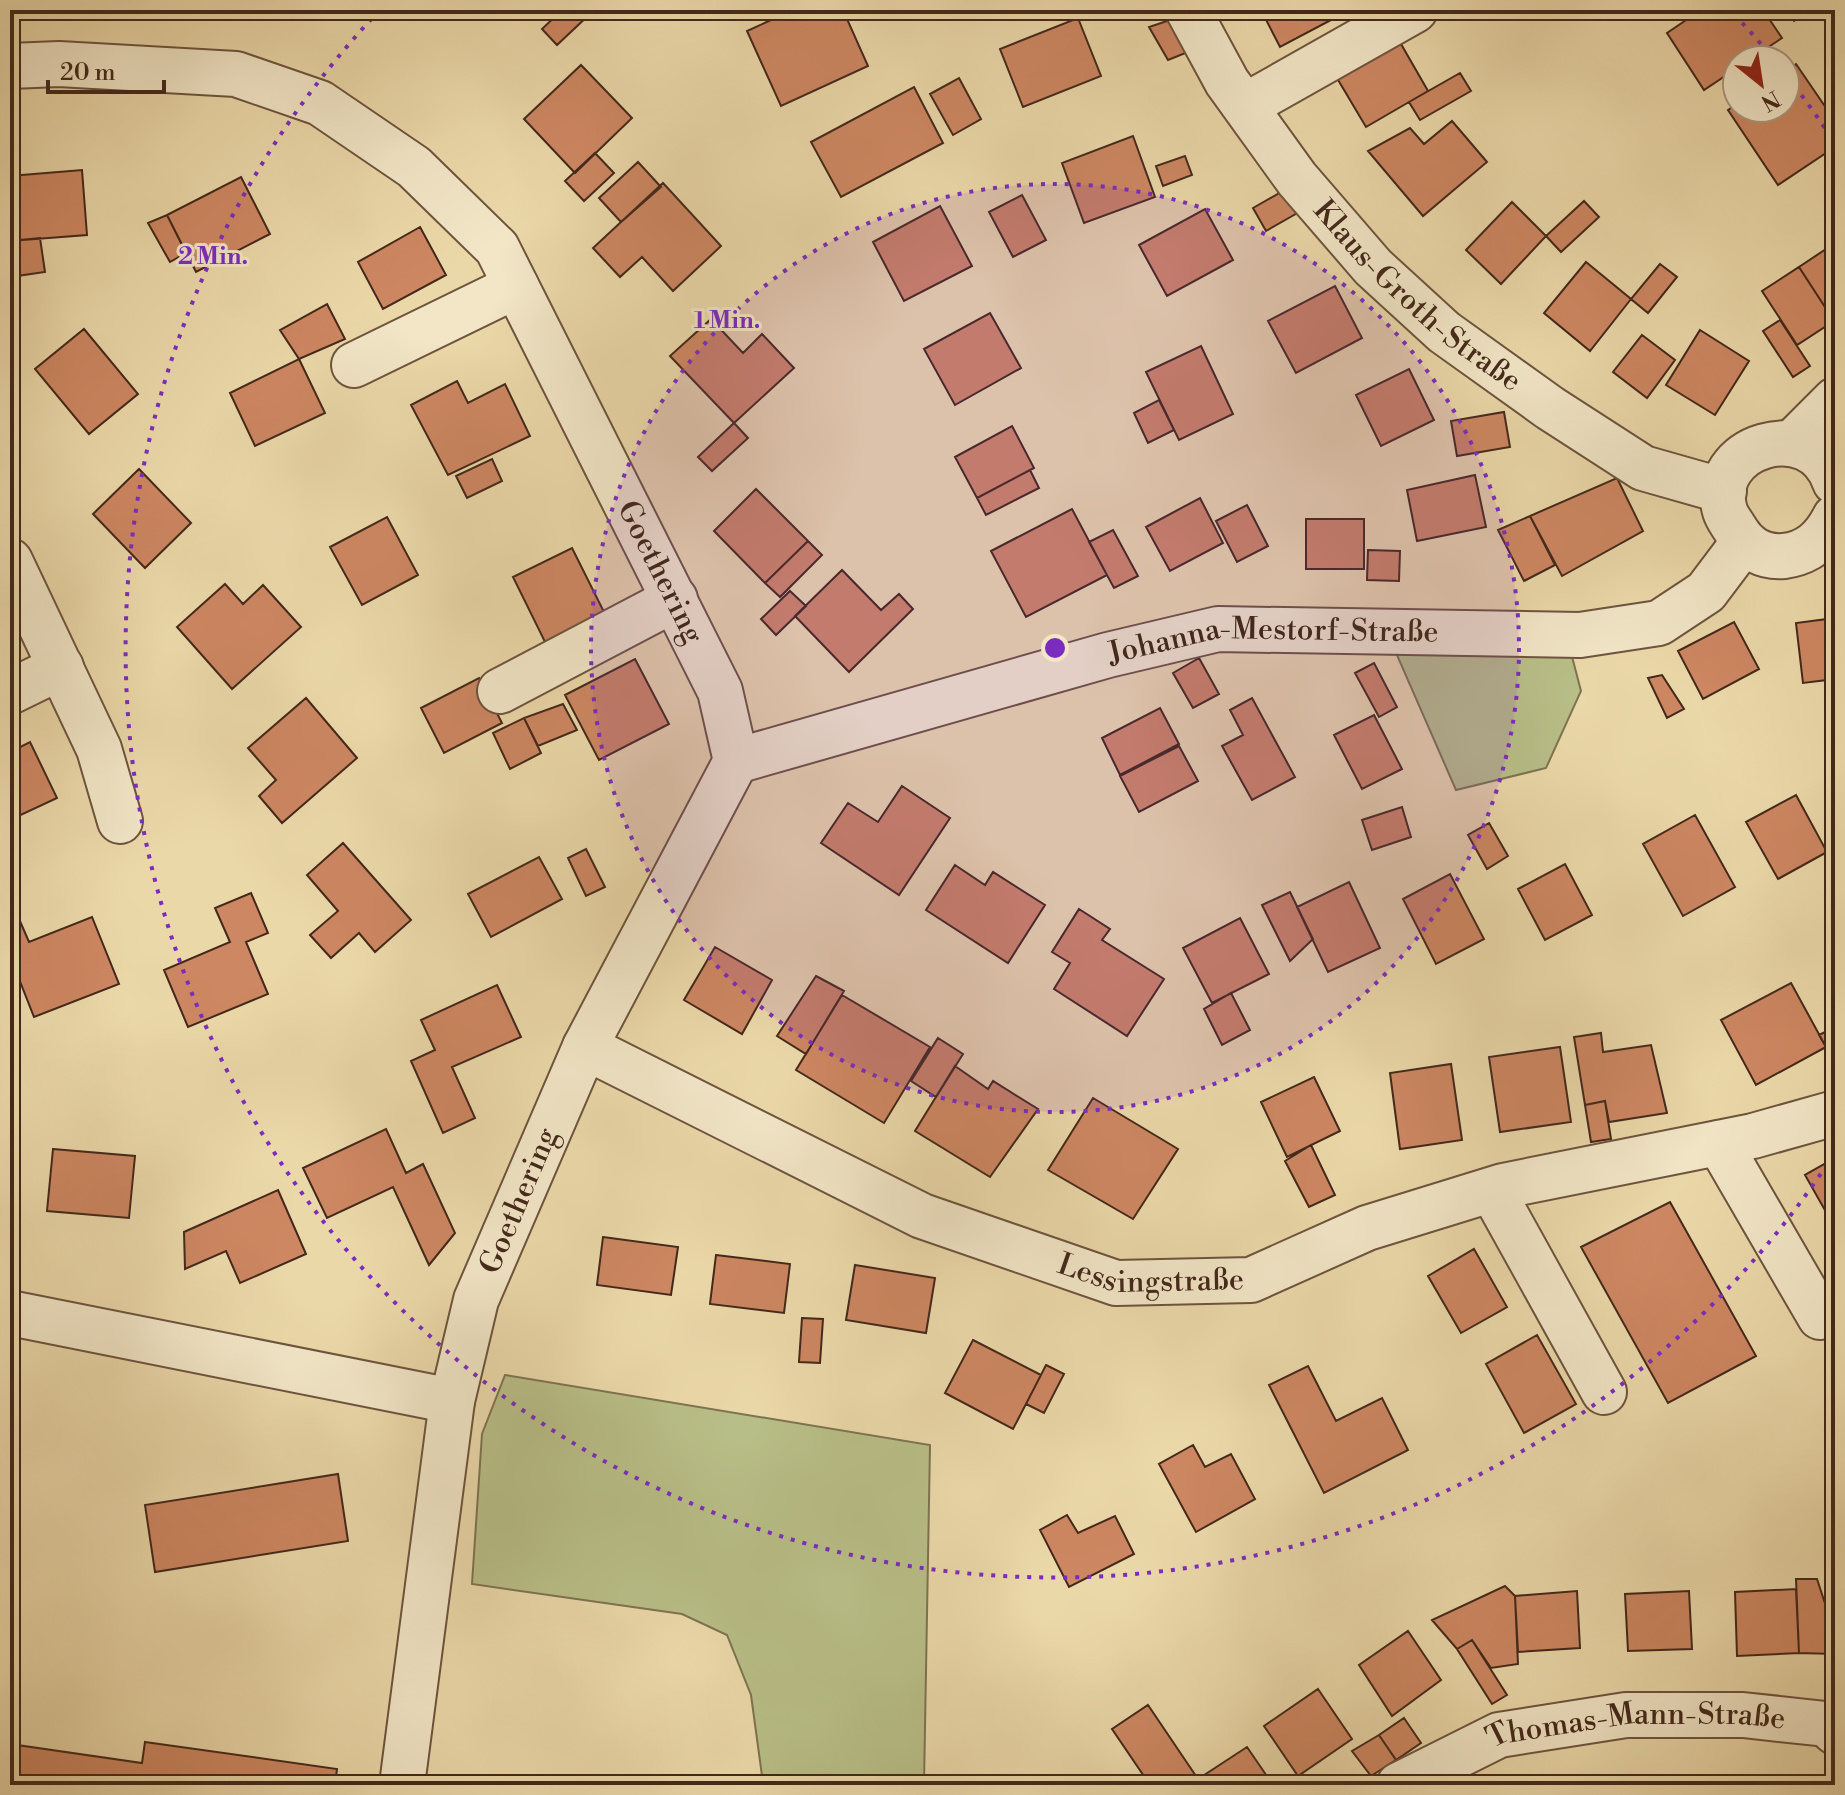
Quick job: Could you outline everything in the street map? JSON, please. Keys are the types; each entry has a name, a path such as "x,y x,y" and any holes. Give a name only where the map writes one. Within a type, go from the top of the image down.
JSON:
{"street":[{"name":"Klaus-Groth-Straße","path":"1188,10 1227,82 1297,179 1373,267 1444,332 1550,408 1643,468 1724,491"},
{"path":"1245,106 1415,10"},
{"name":"Goethering","path":"10,66 59,64 236,74 320,103 414,167 497,248 720,691 736,761 585,1047 476,1300 452,1401 402,1785"},
{"path":"354,365 516,286"},
{"path":"1792,443 1835,400"},
{"path":"1835,482 1825,462 1810,450 1792,443 1774,442 1741,458 1730,473 1724,491 1725,510 1743,543 1760,552 1778,556 1796,554 1813,546 1827,533 1835,517"},
{"name":"Johanna-Mestorf-Straße","path":"736,761 1108,655 1218,629 1580,635 1659,623 1706,592 1743,543"},
{"path":"10,561 99,749 120,821"},
{"path":"500,691 675,599"},
{"path":"10,692 61,667"},
{"name":"Lessingstraße","path":"585,1047 922,1216 1116,1283 1251,1280 1367,1228 1492,1190 1719,1143 1835,1113"},
{"path":"1719,1143 1820,1317"},
{"path":"1492,1190 1604,1392"},
{"path":"10,1313 452,1401"},
{"name":"Thomas-Mann-Straße","path":"1399,1785 1499,1735 1626,1715 1743,1715 1832,1725"}],"green space":[{"path":"1569,645 1581,691 1546,768 1456,790 1393,646"},
{"path":"505,1375 930,1445 924,1785 763,1783 751,1695 727,1635 682,1614 472,1584 482,1434"}],"building":[{"path":"363,10 402,10 365,17"},
{"path":"562,10 591,13 557,45 542,29"},
{"path":"793,10 843,10 868,66 781,106 747,31"},
{"path":"968,10 1003,10 970,18"},
{"path":"1261,10 1326,10 1331,20 1280,47"},
{"path":"1701,10 1763,10 1782,38 1773,44 1721,44 1721,79 1704,90 1667,33"},
{"path":"1787,10 1813,10 1794,21"},
{"path":"1078,18 1101,76 1023,107 1000,49"},
{"path":"1176,18 1193,50 1168,60 1149,27"},
{"path":"1397,37 1428,91 1366,127 1334,73"},
{"path":"581,65 632,118 575,173 524,119"},
{"path":"1801,71 1835,121 1835,147 1778,185 1737,124 1801,124"},
{"path":"1460,73 1471,91 1420,120 1409,102"},
{"path":"959,78 981,119 953,135 930,94"},
{"path":"914,87 943,143 841,197 811,142"},
{"path":"1452,121 1487,162 1423,216 1368,151 1410,128 1424,144"},
{"path":"1133,136 1155,197 1084,223 1062,163"},
{"path":"595,153 614,173 584,201 565,181"},
{"path":"1185,156 1192,175 1163,186 1156,166"},
{"path":"638,162 661,187 621,222 599,198"},
{"path":"82,170 87,235 10,241 10,176"},
{"path":"241,177 270,234 196,272 167,215"},
{"path":"663,183 721,246 673,291 642,257 620,277 593,248"},
{"path":"1288,188 1301,211 1266,231 1253,208"},
{"path":"1022,195 1046,240 1013,257 989,212"},
{"path":"1584,201 1599,217 1561,252 1546,236"},
{"path":"1512,202 1546,236 1501,284 1466,250"},
{"path":"940,206 972,266 904,301 873,242"},
{"path":"1205,209 1233,260 1167,296 1139,245"},
{"path":"167,215 186,253 170,262 148,223"},
{"path":"420,227 446,275 383,309 358,262"},
{"path":"40,238 45,272 10,277 10,241"},
{"path":"1835,243 1835,320 1834,321 1799,267"},
{"path":"1586,262 1631,299 1590,351 1544,313"},
{"path":"1660,264 1677,277 1648,313 1631,299"},
{"path":"1799,267 1834,321 1797,345 1762,291"},
{"path":"1335,286 1362,338 1296,373 1268,321"},
{"path":"327,304 345,339 299,359 280,330"},
{"path":"990,313 1021,368 955,405 924,349"},
{"path":"711,319 743,353 762,334 794,368 734,423 670,356"},
{"path":"1780,320 1810,366 1793,377 1763,331"},
{"path":"84,329 138,394 89,434 35,369"},
{"path":"1700,330 1749,361 1715,415 1666,385"},
{"path":"1642,335 1675,360 1647,398 1613,372"},
{"path":"1201,346 1233,414 1179,440 1146,372"},
{"path":"299,359 325,413 255,446 230,393"},
{"path":"1409,369 1434,420 1381,446 1356,395"},
{"path":"457,381 468,403 505,384 530,436 448,475 411,405"},
{"path":"1159,400 1174,430 1148,443 1134,413"},
{"path":"1504,412 1510,447 1457,456 1451,421"},
{"path":"734,423 748,438 712,471 698,457"},
{"path":"1012,426 1034,468 977,498 955,457"},
{"path":"492,459 502,481 467,498 456,476"},
{"path":"139,469 191,523 145,568 93,514"},
{"path":"1030,470 1039,488 986,515 977,498"},
{"path":"1475,475 1486,527 1417,541 1407,490"},
{"path":"1617,478 1643,531 1562,576 1530,516"},
{"path":"756,489 808,541 765,583 714,531"},
{"path":"1200,498 1223,543 1170,571 1146,527"},
{"path":"1247,505 1268,546 1237,562 1216,521"},
{"path":"1072,509 1107,575 1026,617 991,551"},
{"path":"1530,516 1555,565 1524,581 1498,530"},
{"path":"387,517 418,575 362,605 330,547"},
{"path":"1306,519 1364,519 1364,569 1306,569"},
{"path":"1113,530 1138,576 1114,588 1089,542"},
{"path":"808,541 822,555 780,597 765,583"},
{"path":"572,548 606,616 547,646 513,577"},
{"path":"1368,550 1400,551 1399,581 1367,580"},
{"path":"842,570 881,610 899,594 913,609 849,672 795,616"},
{"path":"225,584 243,604 263,585 301,627 232,689 177,627"},
{"path":"790,591 806,606 776,635 761,619"},
{"path":"1835,618 1835,679 1803,683 1796,623"},
{"path":"1734,622 1759,669 1703,699 1678,651"},
{"path":"1199,658 1219,694 1193,708 1173,673"},
{"path":"635,659 669,724 599,760 565,695"},
{"path":"1374,663 1397,707 1379,717 1355,673"},
{"path":"1662,675 1684,709 1667,718 1648,678"},
{"path":"479,678 502,723 444,753 421,708"},
{"path":"306,698 357,758 282,823 259,796 276,780 248,748"},
{"path":"1252,698 1295,777 1252,800 1222,746 1243,735 1230,710"},
{"path":"563,704 577,730 538,746 524,718"},
{"path":"1160,708 1179,744 1120,775 1102,738"},
{"path":"1374,715 1402,769 1362,789 1334,735"},
{"path":"524,718 541,753 510,769 493,733"},
{"path":"30,742 57,798 10,820 10,752"},
{"path":"1179,746 1198,781 1139,812 1120,776"},
{"path":"902,786 950,818 899,895 821,843 848,803 878,822"},
{"path":"1796,795 1827,852 1778,879 1746,822"},
{"path":"1402,807 1411,837 1372,850 1362,820"},
{"path":"1695,815 1735,887 1683,916 1643,844"},
{"path":"1489,823 1508,856 1487,869 1468,835"},
{"path":"343,843 411,920 375,952 359,933 331,958 310,935 338,911 307,875"},
{"path":"586,849 605,887 586,896 568,858"},
{"path":"539,857 562,899 491,937 468,894"},
{"path":"1565,864 1592,915 1545,940 1518,889"},
{"path":"955,865 985,885 993,872 1045,905 1008,963 926,910"},
{"path":"1450,874 1484,939 1436,964 1403,899"},
{"path":"1349,882 1380,948 1328,972 1297,907"},
{"path":"1290,892 1313,939 1290,961 1262,905"},
{"path":"251,893 268,933 246,942 268,994 188,1027 164,970 230,942 215,908"},
{"path":"10,898 29,942 92,917 119,984 34,1017 10,956"},
{"path":"1079,909 1110,929 1102,940 1164,979 1127,1036 1054,989 1070,963 1052,952"},
{"path":"1240,918 1269,974 1212,1003 1183,948"},
{"path":"715,947 772,980 742,1034 684,1000"},
{"path":"816,976 844,991 806,1054 777,1036"},
{"path":"1791,983 1826,1047 1756,1085 1721,1020"},
{"path":"497,985 521,1037 452,1067 475,1118 443,1133 411,1061 435,1050 421,1020"},
{"path":"1231,993 1250,1030 1222,1045 1204,1009"},
{"path":"842,995 930,1047 884,1123 796,1070"},
{"path":"1835,1027 1835,1063 1819,1035"},
{"path":"1601,1033 1603,1052 1651,1045 1667,1113 1609,1122 1605,1101 1585,1105 1574,1037"},
{"path":"938,1038 963,1054 936,1097 911,1081"},
{"path":"1560,1047 1571,1122 1500,1132 1489,1057"},
{"path":"1451,1064 1462,1140 1400,1149 1390,1073"},
{"path":"955,1066 988,1089 993,1081 1038,1109 990,1177 915,1131"},
{"path":"1314,1077 1340,1131 1287,1157 1261,1102"},
{"path":"1093,1098 1178,1149 1133,1219 1048,1170"},
{"path":"1605,1101 1611,1139 1591,1142 1585,1105"},
{"path":"386,1129 406,1173 423,1164 455,1233 429,1265 393,1187 327,1218 303,1168"},
{"path":"10,1144 20,1145 16,1206 10,1205"},
{"path":"1311,1145 1335,1195 1309,1207 1285,1161"},
{"path":"53,1149 135,1156 129,1218 47,1211"},
{"path":"1835,1158 1835,1228 1805,1175"},
{"path":"278,1190 306,1254 240,1283 226,1251 185,1269 184,1232"},
{"path":"1670,1202 1756,1356 1668,1403 1581,1247"},
{"path":"603,1237 678,1247 671,1295 597,1285"},
{"path":"1474,1249 1507,1307 1461,1333 1428,1276"},
{"path":"716,1255 790,1264 784,1313 710,1304"},
{"path":"855,1265 935,1278 926,1333 846,1320"},
{"path":"802,1318 823,1319 820,1363 799,1362"},
{"path":"1537,1335 1576,1404 1524,1433 1486,1364"},
{"path":"973,1340 1041,1375 1013,1429 945,1393"},
{"path":"1046,1365 1064,1374 1044,1413 1026,1404"},
{"path":"1308,1366 1336,1421 1382,1398 1408,1450 1324,1493 1269,1385"},
{"path":"1835,1430 1835,1484 1827,1431"},
{"path":"1193,1445 1205,1467 1231,1454 1255,1499 1196,1532 1159,1464"},
{"path":"338,1474 348,1541 155,1572 145,1505"},
{"path":"1067,1515 1078,1533 1115,1516 1134,1554 1069,1587 1040,1530"},
{"path":"1796,1579 1817,1579 1835,1634 1835,1654 1799,1653"},
{"path":"1505,1586 1515,1596 1518,1664 1491,1668 1472,1640 1457,1649 1432,1620"},
{"path":"1796,1589 1799,1653 1737,1656 1735,1592"},
{"path":"1577,1591 1580,1648 1518,1652 1515,1596"},
{"path":"1689,1591 1692,1649 1628,1651 1625,1594"},
{"path":"1408,1631 1441,1680 1392,1716 1359,1665"},
{"path":"1472,1640 1507,1695 1492,1704 1457,1649"},
{"path":"1318,1689 1352,1739 1298,1776 1264,1726"},
{"path":"1148,1705 1198,1779 1247,1747 1273,1785 1150,1785 1112,1729"},
{"path":"1404,1718 1421,1743 1396,1760 1379,1735"},
{"path":"1379,1735 1396,1760 1371,1776 1352,1751"},
{"path":"145,1742 337,1769 335,1785 10,1785 10,1744 142,1763"},
{"path":"488,1778 548,1785 487,1785"}]}
